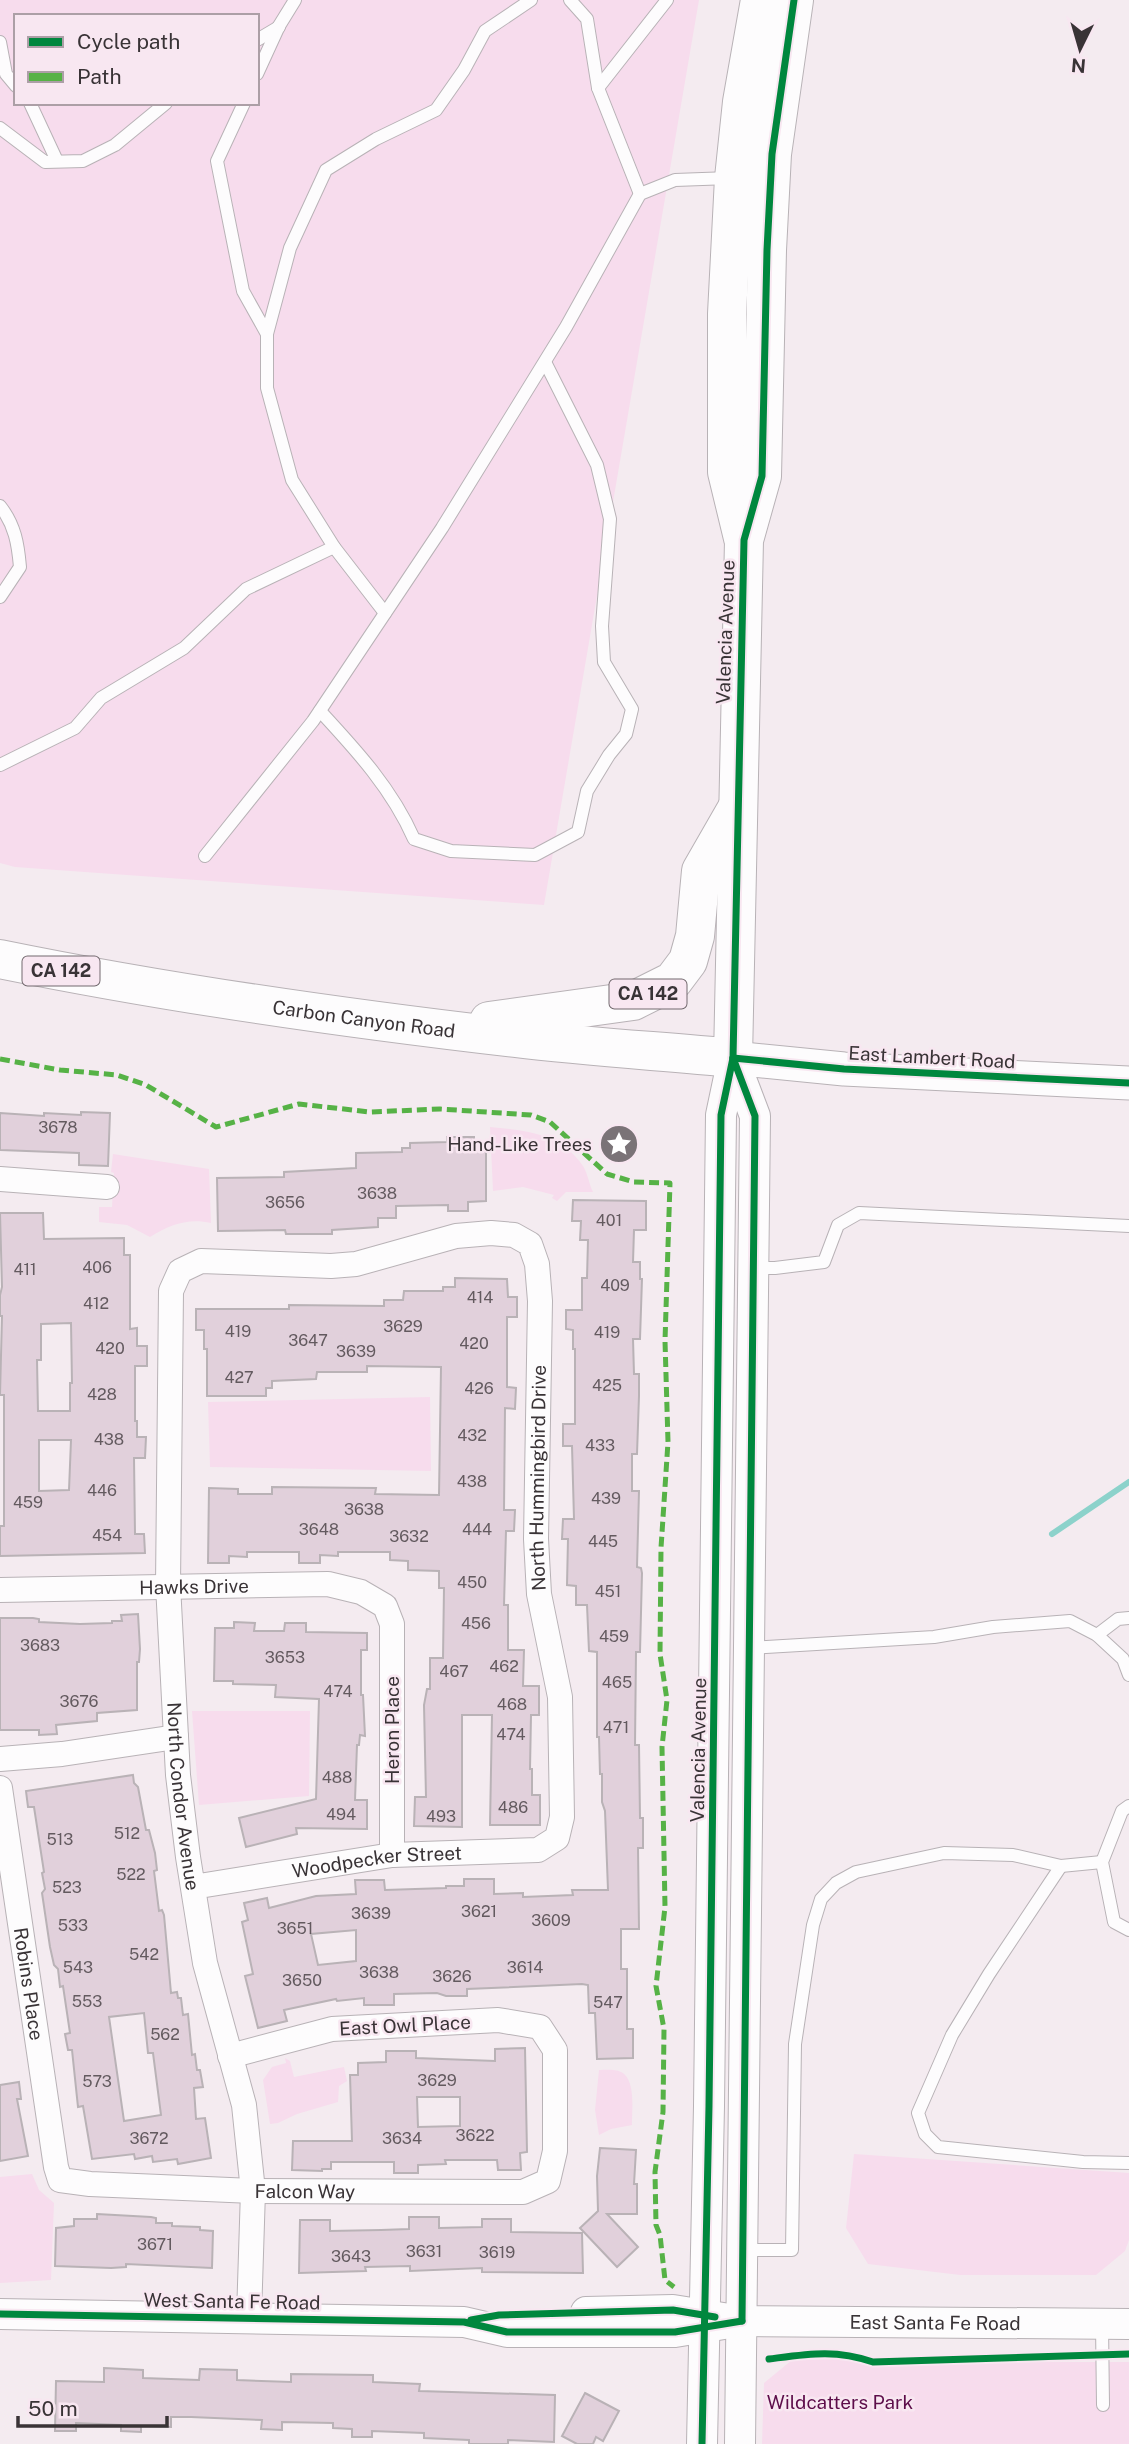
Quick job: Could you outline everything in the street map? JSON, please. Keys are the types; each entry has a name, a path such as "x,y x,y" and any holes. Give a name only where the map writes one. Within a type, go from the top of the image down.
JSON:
{"main road":[{"name":"Valencia Avenue","path":"744,540 727,472 727,314 734,178 760,0"},
{"name":"Valencia Avenue","path":"733,1058 744,540 762,476 772,154 794,0"},
{"name":"CA 142","path":"435,1028 633,1001 673,981 688,961 695,936 701,871 737,808"},
{"name":"Carbon Canyon Road","path":"0,959 122,984 262,1006 532,1040 733,1058"},
{"name":"East Lambert Road","path":"733,1058 844,1069 1129,1083"}],"street":[{"name":"Valencia Avenue","path":"733,1058 755,1116 740,2444"},
{"name":"Valencia Avenue","path":"702,2444 721,1115 733,1058"},
{"path":"0,1179 107,1187"},
{"name":"North Hummingbird Drive","path":"180,1271 201,1261 331,1266 356,1264 456,1236 514,1235 530,1244 537,1264 540,1301 537,1569 543,1616 560,1697 561,1718 562,1817 557,1838"},
{"name":"North Condor Avenue","path":"180,1271 171,1291 168,1586 178,1775 205,1963 244,2105 253,2191 249,2316"},
{"name":"Hawks Drive","path":"0,1590 328,1584 361,1592 385,1606"},
{"name":"Heron Place","path":"385,1606 392,1624 392,1855"},
{"path":"0,1759 62,1754 176,1737"},
{"name":"Robins Place","path":"0,1788 60,2180"},
{"name":"Woodpecker Street","path":"193,1887 392,1855 538,1850 557,1838"},
{"name":"East Owl Place","path":"230,2056 332,2029 498,2020 540,2027 555,2050 555,2151 548,2181"},
{"name":"Falcon Way","path":"60,2180 253,2191 523,2192 548,2181"},
{"name":"West Santa Fe Road","path":"0,2314 249,2316 464,2322 499,2315 673,2310 705,2321 742,2321"},
{"name":"East Santa Fe Road","path":"742,2321 1116,2324"}],"lane":[{"path":"259,70 279,26 295,0"},
{"path":"385,613 334,547 292,480 267,388 267,334 290,248 326,170 376,139 436,110 464,70 485,32 531,0"},
{"path":"570,0 587,19 598,88 640,194"},
{"path":"598,88 667,0"},
{"path":"259,39 279,26"},
{"path":"0,42 6,74 14,84"},
{"path":"31,105 57,161"},
{"path":"0,128 45,162 83,161 115,145 164,105"},
{"path":"243,105 217,161 243,291 267,334"},
{"path":"205,856 320,711 442,528 545,362 640,194 675,180 734,178"},
{"path":"320,711 367,762 402,811 414,839 451,851 536,855 578,832 587,791 609,755 626,734 632,709 604,662 602,626 610,519 597,465 545,362"},
{"path":"0,506 9,517 17,538 20,567 0,597"},
{"path":"0,765 75,728 101,698 184,648 246,589 334,547"},
{"path":"754,1268 824,1262 838,1225 859,1213 1129,1226"},
{"path":"1097,1635 1118,1619 1129,1618"},
{"path":"749,1647 934,1637 993,1627 1070,1621 1097,1635 1123,1659 1129,1675"},
{"path":"1129,1806 1122,1811 1102,1862 1114,1922 1129,1930"},
{"path":"742,2250 792,2250 795,2045 813,1926 821,1899 836,1883 856,1872 944,1853 1013,1855 1061,1866 1102,1862"},
{"path":"1061,1866 952,2035 918,2113 925,2134 938,2147 1129,2164"},
{"path":"1103,2405 1116,2324"}],"green space":[{"path":"0,0 699,0 544,905 15,867 0,863"},
{"path":"490,1127 529,1132 554,1140 574,1155 583,1166 593,1192 566,1192 557,1201 552,1198 554,1195 523,1187 493,1191"},
{"path":"113,1154 209,1169 211,1223 194,1221 179,1224 150,1237 127,1225 99,1222 99,1207 112,1207"},
{"path":"430,1397 431,1471 210,1467 208,1402"},
{"path":"192,1711 310,1711 309,1796 199,1805"},
{"path":"285,2058 290,2061 294,2077 344,2067 347,2081 339,2086 338,2102 270,2124 263,2080 272,2067 286,2063"},
{"path":"599,2070 616,2070 629,2081 632,2125 611,2129 599,2135 595,2110"},
{"path":"854,2154 1129,2173 1129,2240 1125,2251 1096,2275 960,2275 868,2264 846,2228"},
{"path":"32,2174 39,2190 54,2203 51,2280 0,2283 0,2177"},
{"name":"Wildcatters Park","path":"843,2359 868,2366 1129,2362 1129,2444 762,2444 764,2383 792,2360"}],"building":[{"path":"81,1112 110,1113 108,1166 79,1165 79,1153 0,1150 0,1113 44,1116 44,1113 81,1115"},
{"path":"447,1137 474,1137 474,1150 486,1150 486,1201 468,1202 468,1211 448,1211 448,1205 396,1206 396,1218 378,1218 378,1227 332,1230 332,1234 286,1234 285,1230 218,1231 217,1178 284,1177 284,1172 356,1168 356,1153 402,1152 402,1148 410,1148 410,1143 447,1142"},
{"path":"573,1200 646,1201 646,1230 634,1230 633,1262 640,1262 642,1279 640,1339 633,1339 634,1374 639,1374 639,1396 637,1454 632,1454 632,1491 639,1491 637,1567 641,1568 642,1573 640,1652 636,1652 635,1745 639,1745 643,1848 638,1848 639,1929 621,1929 621,1969 627,1969 627,2029 633,2029 633,2058 597,2059 595,2013 589,2013 588,1985 582,1984 467,1989 467,1996 437,1993 394,1994 394,2005 364,2005 364,1998 336,1999 284,2010 287,2021 258,2028 245,1976 253,1974 242,1922 248,1920 244,1903 267,1898 269,1908 316,1896 356,1894 355,1880 384,1880 385,1890 446,1888 464,1886 464,1879 494,1879 494,1894 523,1893 523,1897 573,1895 572,1890 608,1890 605,1811 597,1737 597,1652 589,1651 587,1605 576,1605 576,1586 567,1585 568,1539 562,1539 563,1519 574,1519 572,1446 563,1446 563,1424 575,1424 575,1349 573,1330 566,1329 566,1310 582,1310 582,1278 587,1278 588,1240 580,1240 581,1221 572,1221","holes":["356,1930 356,1961 318,1965 311,1934"]},
{"path":"0,1213 43,1213 44,1239 124,1238 124,1255 130,1255 130,1329 137,1328 137,1346 147,1346 147,1366 135,1366 135,1421 137,1437 146,1437 145,1458 134,1458 135,1534 144,1534 145,1553 0,1556 0,1526 4,1526 4,1395 0,1395","holes":["71,1323 70,1411 38,1411 37,1360 41,1360 41,1324","39,1440 71,1440 69,1490 39,1491"]},
{"path":"455,1278 507,1279 508,1297 517,1297 517,1317 507,1317 507,1387 516,1388 515,1409 505,1408 504,1510 515,1510 514,1531 506,1531 504,1605 508,1605 508,1650 524,1650 523,1686 539,1686 539,1715 531,1715 530,1769 532,1795 540,1795 540,1825 490,1825 492,1715 462,1715 462,1827 414,1826 415,1797 426,1797 424,1705 427,1689 430,1689 430,1658 443,1658 444,1588 439,1588 439,1571 408,1570 408,1561 390,1560 390,1552 338,1552 338,1556 320,1555 320,1563 299,1563 299,1552 247,1552 247,1557 229,1556 229,1563 208,1563 209,1488 238,1489 238,1494 272,1494 272,1487 376,1488 375,1494 439,1495 441,1367 367,1366 367,1372 317,1372 316,1379 272,1381 272,1388 266,1388 266,1396 207,1396 207,1349 204,1349 204,1330 196,1330 196,1309 289,1309 289,1305 384,1306 384,1300 403,1300 404,1291 443,1291 443,1287 455,1287"},
{"path":"138,1614 140,1649 137,1662 137,1710 97,1713 97,1721 56,1725 57,1734 39,1735 39,1730 0,1730 0,1618 33,1618 39,1619 39,1622 80,1624 112,1623 122,1621 121,1615"},
{"path":"234,1622 255,1623 254,1631 284,1631 285,1623 306,1623 306,1632 367,1633 367,1650 361,1650 365,1736 360,1735 357,1745 355,1800 367,1800 367,1829 296,1828 297,1834 246,1847 239,1818 316,1799 319,1699 275,1697 276,1685 214,1681 215,1628 234,1628"},
{"path":"133,1775 134,1783 138,1787 146,1830 149,1830 155,1853 157,1870 154,1871 159,1911 162,1910 164,1915 171,1993 177,1992 178,1998 181,1998 183,2015 188,2014 192,2055 195,2054 197,2070 200,2070 203,2087 194,2088 196,2119 205,2118 211,2158 178,2164 177,2159 153,2162 152,2156 135,2159 134,2154 92,2159 83,2106 78,2107 72,2050 68,2050 65,2034 70,2033 63,1986 60,1987 58,1969 54,1965 50,1947 42,1893 45,1889 44,1872 34,1807 28,1807 26,1791","holes":["144,2013 148,2053 153,2053 161,2115 124,2121 109,2017"]},
{"path":"525,2048 527,2152 520,2153 521,2170 498,2170 497,2160 445,2160 446,2164 418,2165 418,2173 394,2173 394,2162 331,2162 331,2169 322,2171 292,2170 293,2141 352,2141 350,2075 358,2075 358,2063 386,2062 386,2051 416,2051 416,2058 495,2061 495,2049","holes":["417,2097 460,2097 460,2126 418,2127"]},
{"path":"19,2082 21,2099 17,2099 28,2156 0,2161 0,2085"},
{"path":"600,2148 636,2150 634,2184 637,2184 637,2214 607,2214 638,2247 617,2267 580,2228 598,2211 597,2176"},
{"path":"97,2214 151,2217 156,2218 156,2223 172,2223 172,2226 200,2227 200,2230 213,2231 212,2268 126,2264 126,2267 111,2268 55,2266 56,2228 74,2226 74,2219 97,2219"},
{"path":"409,2217 439,2217 439,2228 482,2227 482,2219 511,2219 511,2232 582,2233 583,2273 482,2272 482,2268 410,2271 410,2266 365,2267 366,2271 299,2273 300,2220 330,2220 330,2231 381,2230 409,2229"},
{"path":"104,2368 143,2370 143,2378 199,2380 200,2369 237,2370 237,2380 291,2382 291,2374 373,2375 373,2382 420,2384 419,2391 555,2395 554,2442 508,2440 508,2444 469,2444 469,2440 424,2438 424,2433 372,2431 372,2437 352,2437 352,2429 333,2428 333,2423 282,2422 282,2430 261,2429 262,2420 191,2417 171,2417 171,2427 141,2426 141,2432 121,2431 121,2425 76,2423 76,2431 55,2431 56,2381 104,2382"},
{"path":"585,2393 619,2411 603,2441 596,2437 593,2444 577,2444 562,2436"}],"waterway":[{"path":"1052,1534 1129,1482"}],"marked path":[{"path":"0,1059 60,1070 117,1075 146,1085 216,1127 299,1104 370,1112 440,1109 531,1115 550,1122 607,1174 634,1182 670,1183 665,1341 668,1442 661,1548 660,1654 667,1700 662,1747 665,1907 656,1986 664,2029 663,2112 655,2172 656,2225 660,2235 665,2280 674,2287"}],"cycle path":[{"path":"702,2444 709,2106 721,1115 733,1058 744,540 762,476 772,154 794,0"},
{"path":"733,1058 755,1116 742,2321"},
{"path":"733,1058 844,1069 1129,1083"},
{"path":"471,2320 499,2315 673,2310 715,2317"},
{"path":"0,2314 464,2322 507,2332 675,2332 742,2321"},
{"path":"769,2359 821,2354 846,2355 873,2362 1129,2354"}],"place":[{"name":"Hand-Like Trees","path":"619,1144"}]}
